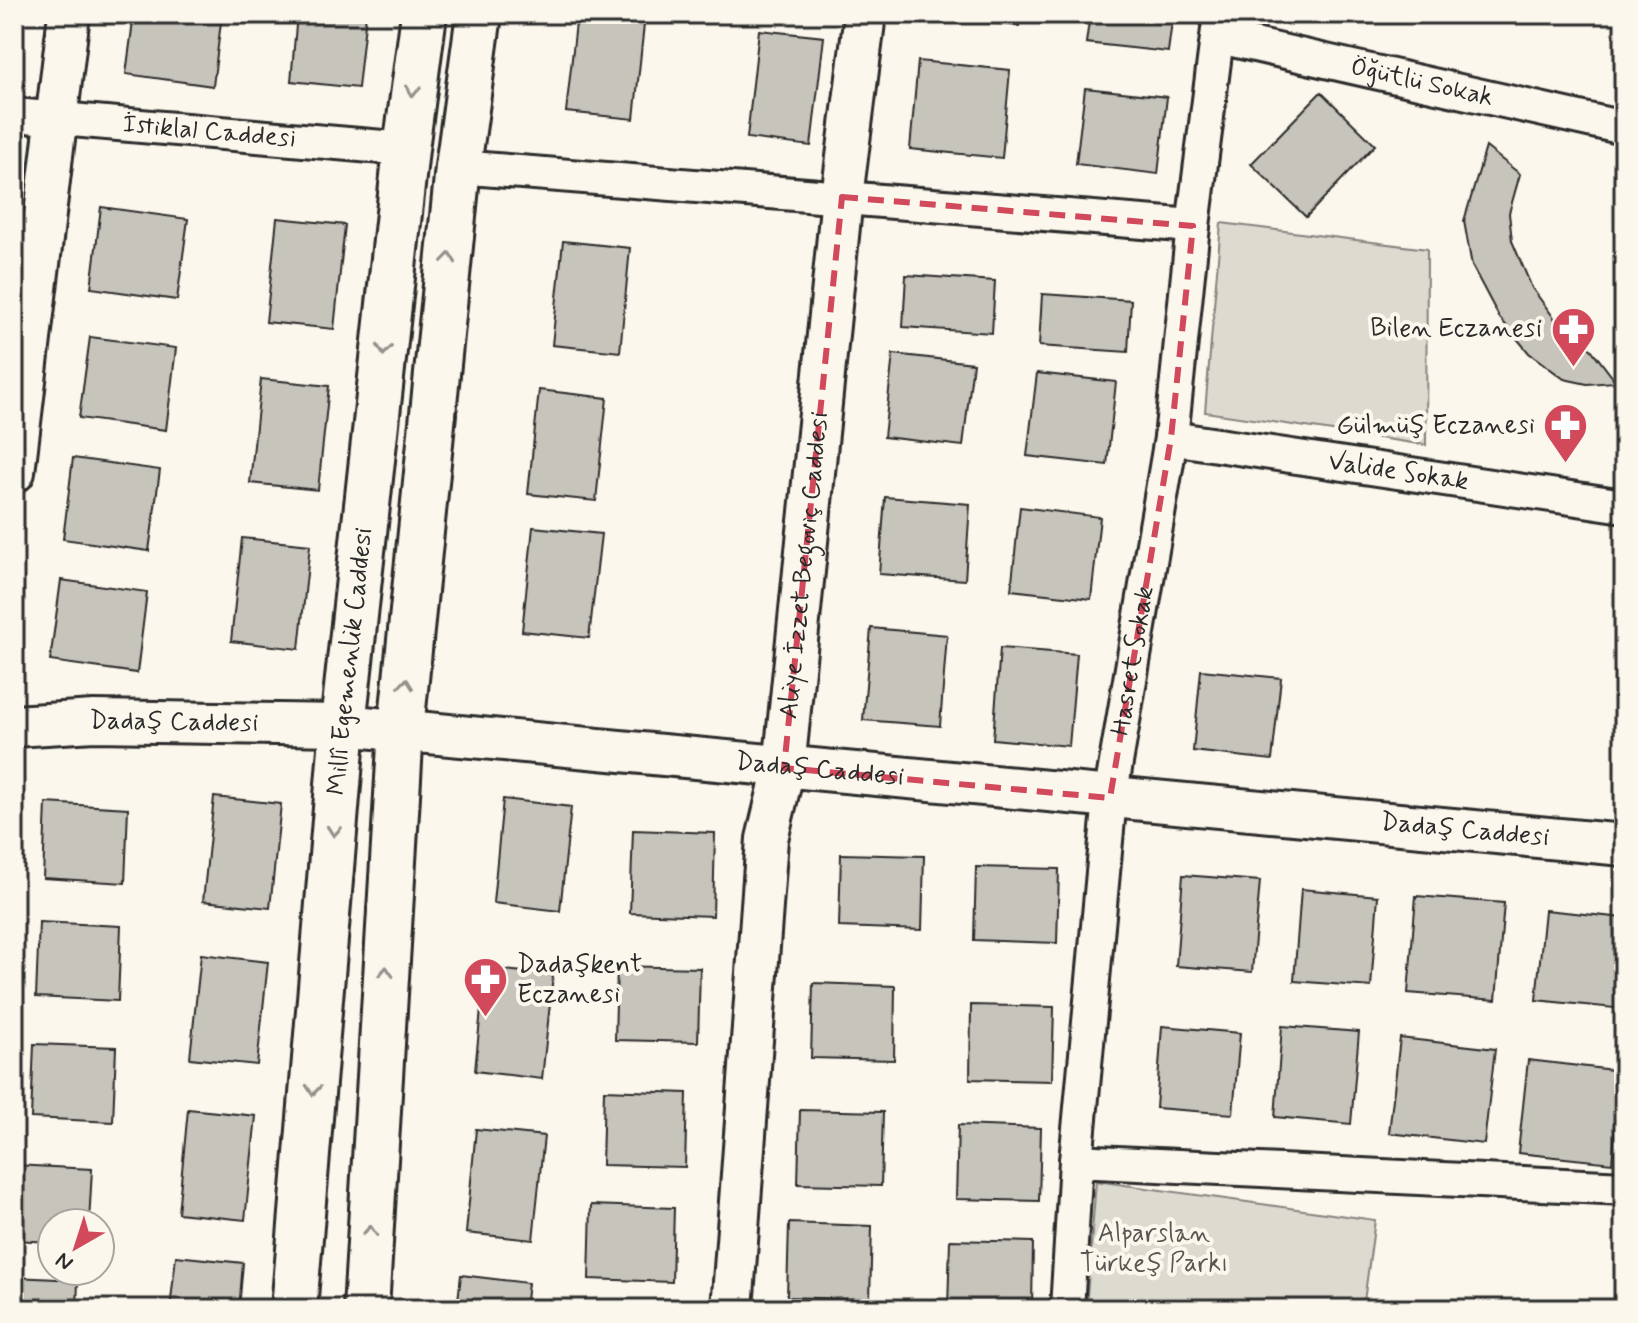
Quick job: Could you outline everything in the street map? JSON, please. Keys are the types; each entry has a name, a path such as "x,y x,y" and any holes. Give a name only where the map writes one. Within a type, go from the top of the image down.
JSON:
{"main road":[{"name":"Millî Egemenlik Caddesi","path":"294,1309 343,725 406,149 424,14"},
{"path":"366,1309 401,729 458,167 479,14"}],"street":[{"path":"14,472 69,14"},
{"name":"Aliye İzzet Begoviç Caddesi","path":"732,1309 767,839 784,768 842,197 865,14"},
{"name":"Öğütlü Sokak","path":"1219,25 1624,128"},
{"name":"Hasret Sokak","path":"1067,1309 1076,1161 1110,798 1171,438 1193,226 1219,25"},
{"name":"İstiklal Caddesi","path":"14,115 406,149"},
{"path":"458,167 1193,226"},
{"name":"Valide Sokak","path":"1171,438 1624,506"},
{"name":"Dadaş Caddesi","path":"14,726 94,721 343,725 401,729 784,768 1624,845"},
{"path":"1076,1161 1624,1188"}],"highlighted area":[{"path":"842,197 1193,226 1171,438 1110,798 784,768"}],"green space":[{"path":"1221,223 1427,249 1426,445 1205,412"},
{"name":"Alparslan Türkeş Parkı","path":"1096,1181 1375,1220 1363,1309 1086,1309"}],"building":[{"path":"14,14 19,14 14,55"},
{"path":"134,14 222,14 213,86 126,74"},
{"path":"297,14 366,14 358,88 291,81"},
{"path":"577,14 645,15 634,119 566,112"},
{"path":"928,14 1020,14 1019,26 928,17"},
{"path":"1090,14 1173,14 1168,52 1086,43"},
{"path":"759,30 824,37 811,146 747,138"},
{"path":"918,61 1010,70 1002,158 910,149"},
{"path":"1085,88 1167,97 1158,174 1076,164"},
{"path":"1321,92 1375,145 1306,217 1251,164"},
{"path":"1486,147 1520,174 1509,213 1512,241 1532,288 1566,334 1591,349 1616,382 1587,384 1564,379 1529,353 1499,317 1472,266 1464,221"},
{"path":"101,207 188,219 177,300 91,288"},
{"path":"277,218 345,225 334,329 266,322"},
{"path":"563,241 630,248 620,352 552,345"},
{"path":"906,275 995,281 992,333 903,327"},
{"path":"1042,294 1131,300 1128,352 1039,346"},
{"path":"90,337 176,348 166,430 79,418"},
{"path":"893,354 973,363 963,446 884,437"},
{"path":"1037,373 1116,382 1107,465 1027,456"},
{"path":"261,379 329,386 318,490 250,483"},
{"path":"539,390 607,398 596,501 528,494"},
{"path":"73,458 160,470 149,551 63,539"},
{"path":"885,497 970,504 965,580 879,574"},
{"path":"1020,507 1100,517 1091,599 1011,590"},
{"path":"533,527 601,534 589,638 522,631"},
{"path":"242,538 310,545 299,649 231,641"},
{"path":"61,580 147,592 137,673 50,661"},
{"path":"871,628 947,635 940,726 863,720"},
{"path":"1000,648 1077,654 1069,746 993,739"},
{"path":"1201,670 1281,678 1272,760 1193,751"},
{"path":"214,797 281,804 270,908 203,901"},
{"path":"503,799 571,807 560,911 493,903"},
{"path":"46,803 128,808 125,883 43,878"},
{"path":"633,830 715,833 713,916 630,913"},
{"path":"841,854 924,856 922,930 839,927"},
{"path":"976,867 1059,869 1057,943 974,940"},
{"path":"1183,875 1260,881 1252,972 1176,966"},
{"path":"1301,889 1378,896 1371,987 1294,981"},
{"path":"1416,896 1504,903 1496,1000 1408,993"},
{"path":"1545,910 1624,918 1624,1009 1536,1000"},
{"path":"39,922 121,926 118,1001 36,997"},
{"path":"201,954 268,962 257,1065 190,1058"},
{"path":"617,966 700,968 698,1042 615,1040"},
{"path":"485,968 553,975 542,1079 475,1071"},
{"path":"813,983 895,986 894,1060 811,1058"},
{"path":"971,1005 1054,1007 1052,1081 970,1079"},
{"path":"1162,1026 1240,1033 1233,1114 1156,1108"},
{"path":"1282,1026 1359,1032 1351,1124 1275,1117"},
{"path":"1400,1038 1495,1049 1484,1144 1389,1133"},
{"path":"34,1044 116,1047 113,1122 31,1118"},
{"path":"1528,1060 1621,1071 1612,1163 1518,1153"},
{"path":"604,1090 687,1093 685,1167 602,1165"},
{"path":"188,1109 256,1116 245,1220 178,1213"},
{"path":"800,1110 883,1112 881,1186 798,1184"},
{"path":"958,1125 1041,1128 1039,1201 956,1199"},
{"path":"476,1129 544,1136 533,1240 466,1233"},
{"path":"14,1165 92,1169 90,1207 36,1207 36,1241 14,1240"},
{"path":"591,1205 674,1208 672,1282 589,1279"},
{"path":"789,1223 872,1226 870,1300 787,1297"},
{"path":"950,1240 1033,1242 1032,1309 948,1309"},
{"path":"176,1256 243,1263 239,1309 170,1309"},
{"path":"461,1275 528,1283 525,1309 457,1309"},
{"path":"14,1277 36,1278 36,1287 78,1287 77,1309 14,1309"}],"place":[{"name":"Bilen Eczanesi","path":"1573,368"},
{"name":"Gülmüş Eczanesi","path":"1566,465"},
{"name":"Dadaşkent Eczanesi","path":"486,1019"}]}
